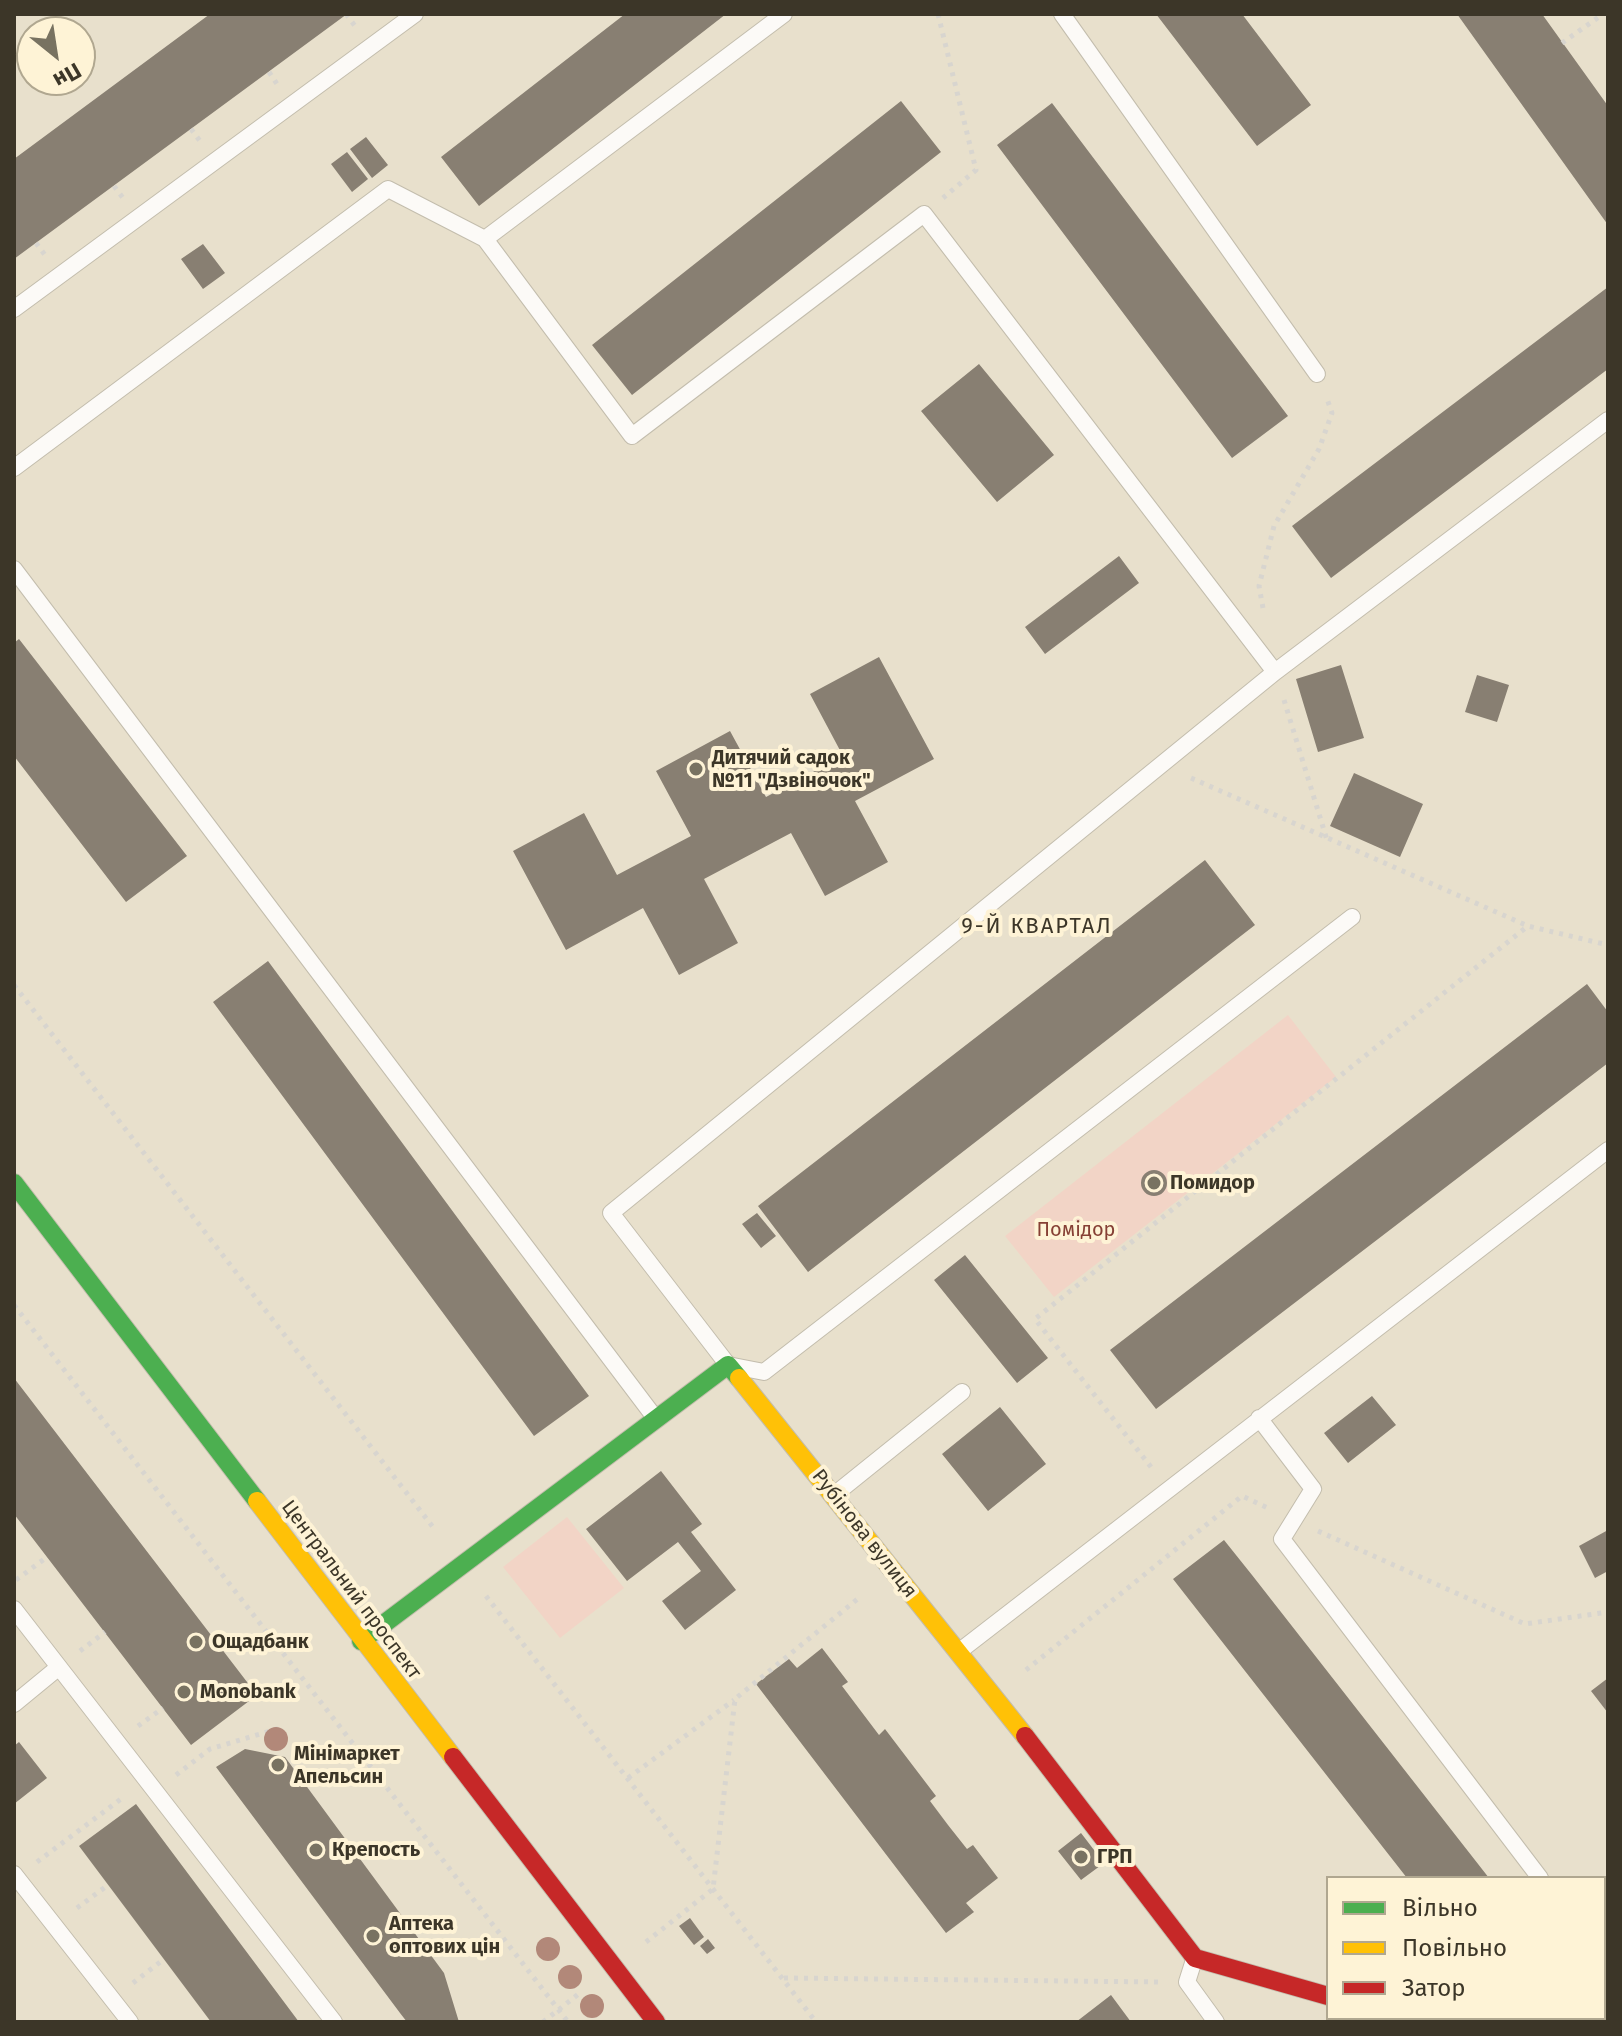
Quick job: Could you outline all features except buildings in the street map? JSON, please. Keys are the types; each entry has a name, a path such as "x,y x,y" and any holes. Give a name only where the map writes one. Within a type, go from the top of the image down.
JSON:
{"street":[{"name":"Центральний проспект","path":"14,1183 361,1641 614,1966 643,2017"},
{"path":"361,1641 728,1365"},
{"name":"Рубінова вулиця","path":"728,1365 892,1572 960,1651 1195,1958"},
{"path":"1195,1958 1326,1995"}],"lane":[{"path":"14,309 415,14"},
{"path":"485,239 784,14"},
{"path":"1062,14 1317,374"},
{"path":"14,468 388,189 485,239 632,436 924,214 1275,672"},
{"path":"1352,917 764,1372 728,1365 611,1213 1275,672 1608,420"},
{"path":"14,569 657,1420"},
{"path":"960,1651 1608,1150"},
{"path":"834,1495 962,1392"},
{"path":"1259,1418 1313,1489 1282,1539 1538,1876"},
{"path":"14,1609 334,2022"},
{"path":"14,1704 59,1667"},
{"path":"14,1874 130,2022"},
{"path":"1195,1958 1187,1982 1216,2022"}],"path":[{"path":"924,214 976,170 938,14"},
{"path":"1562,43 1603,14"},
{"path":"1264,615 1259,586 1274,526 1319,449 1332,413 1317,374"},
{"path":"1275,672 1327,840"},
{"path":"1161,764 1327,840 1528,926 1608,945"},
{"path":"1168,1489 1035,1319 1528,926"},
{"path":"14,985 816,2022"},
{"path":"14,1305 568,2022"},
{"path":"14,1582 47,1557"},
{"path":"628,1778 735,1699 892,1572"},
{"path":"543,2022 713,1889 735,1699"},
{"path":"54,1925 108,1885"},
{"path":"112,1999 164,1959"},
{"path":"783,1978 1187,1982"}],"green space":[{"name":"Помідор","path":"1288,1015 1336,1077 1054,1297 1005,1236"},
{"path":"567,1517 624,1588 560,1638 503,1567"}],"traffic: fast":[{"path":"14,1183 257,1501"},
{"path":"361,1641 728,1365 739,1378"}],"traffic: slow":[{"path":"739,1378 1025,1736"},
{"path":"257,1501 453,1757"}],"traffic: jam":[{"path":"1025,1736 1195,1958 1326,1995"},
{"path":"453,1757 656,2022"}],"place":[{"name":"Дитячий садок №11 \"Дзвіночок\"","path":"696,769"},
{"name":"Помидор","path":"1154,1183"},
{"name":"Ощадбанк","path":"196,1642"},
{"name":"Monobank","path":"184,1692"},
{"name":"Мінімаркет Апельсин","path":"278,1765"},
{"name":"Крепость","path":"316,1850"},
{"name":"ГРП","path":"1081,1857"},
{"name":"Аптека оптових цін","path":"373,1936"}],"district":[{"name":"9-Й КВАРТАЛ","path":"1037,927"}]}
